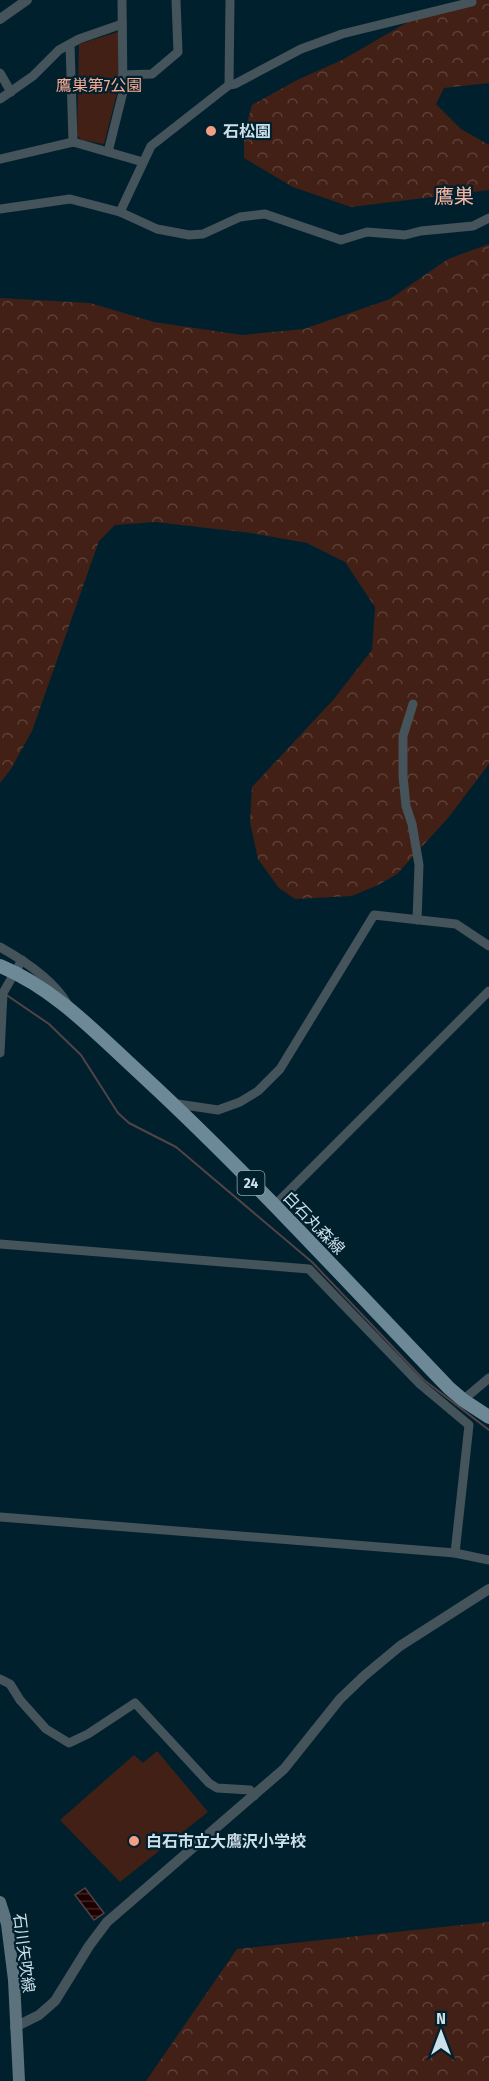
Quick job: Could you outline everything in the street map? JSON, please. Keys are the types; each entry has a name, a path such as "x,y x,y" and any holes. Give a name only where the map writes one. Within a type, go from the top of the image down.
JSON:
{"main road":[{"name":"白石丸森線","path":"0,966 19,966 67,1007 171,1103 463,1400 489,1417"},
{"name":"石川矢吹線","path":"0,1902 14,1980 19,2081"}],"street":[{"path":"0,19 27,0"},
{"path":"108,152 123,93 122,0"},
{"path":"123,75 152,74 178,52 176,0"},
{"path":"229,85 230,0"},
{"path":"120,212 151,146 229,85 301,49 342,34 472,2"},
{"path":"0,99 33,76 59,50 122,24"},
{"path":"70,44 73,142"},
{"path":"0,73 12,92"},
{"path":"0,159 73,142 143,162"},
{"path":"0,209 70,199 120,212 157,229 189,235 203,234 240,217 265,214 341,240 367,232 405,235 421,231 473,226 489,218"},
{"path":"413,704 403,736 403,776 406,806 412,824 419,865 417,920"},
{"path":"171,1103 218,1110 240,1102 258,1091 280,1069 374,915 456,924 489,946"},
{"path":"0,947 19,966 5,991 0,1053"},
{"path":"274,1206 489,991"},
{"path":"0,1244 309,1269 420,1384 469,1425 454,1554"},
{"path":"463,1400 489,1378"},
{"path":"0,1517 454,1554 489,1560"},
{"path":"15,2026 39,2015 55,2001 89,1946 107,1922 284,1769 340,1699 364,1676 400,1646 489,1589"},
{"path":"0,1679 10,1684 20,1700 46,1730 69,1743 135,1703 209,1783 217,1788 250,1790 254,1796"}],"green space":[{"path":"472,0 489,0 489,83 444,88 436,104 461,129 489,145 489,190 351,207 293,187 244,158 244,134 252,105 297,80 342,60 427,11"},
{"name":"鷹巣第7公園","path":"118,32 118,89 104,144 82,140 77,136 79,44"},
{"path":"489,244 489,764 448,818 397,874 352,896 295,899 279,888 258,859 250,822 252,787 334,699 372,650 375,607 345,562 307,543 251,533 155,522 115,525 99,541 32,731 11,769 0,783 0,298 90,303 154,322 242,335 304,329 390,299 448,259"},
{"path":"157,1751 208,1812 120,1882 60,1820 134,1755 143,1763"},
{"path":"489,1922 489,2081 146,2081 237,1949"}],"shaded area":[{"path":"85,1888 104,1913 94,1920 75,1895"}],"waterway":[{"path":"5,994 49,1024 81,1055 118,1113 129,1123 176,1147 312,1262 424,1380 489,1430"}],"place":[{"name":"石松園","path":"211,131"},
{"name":"白石市立大鷹沢小学校","path":"134,1841"}],"district":[{"name":"鷹巣","path":"454,196"}]}
